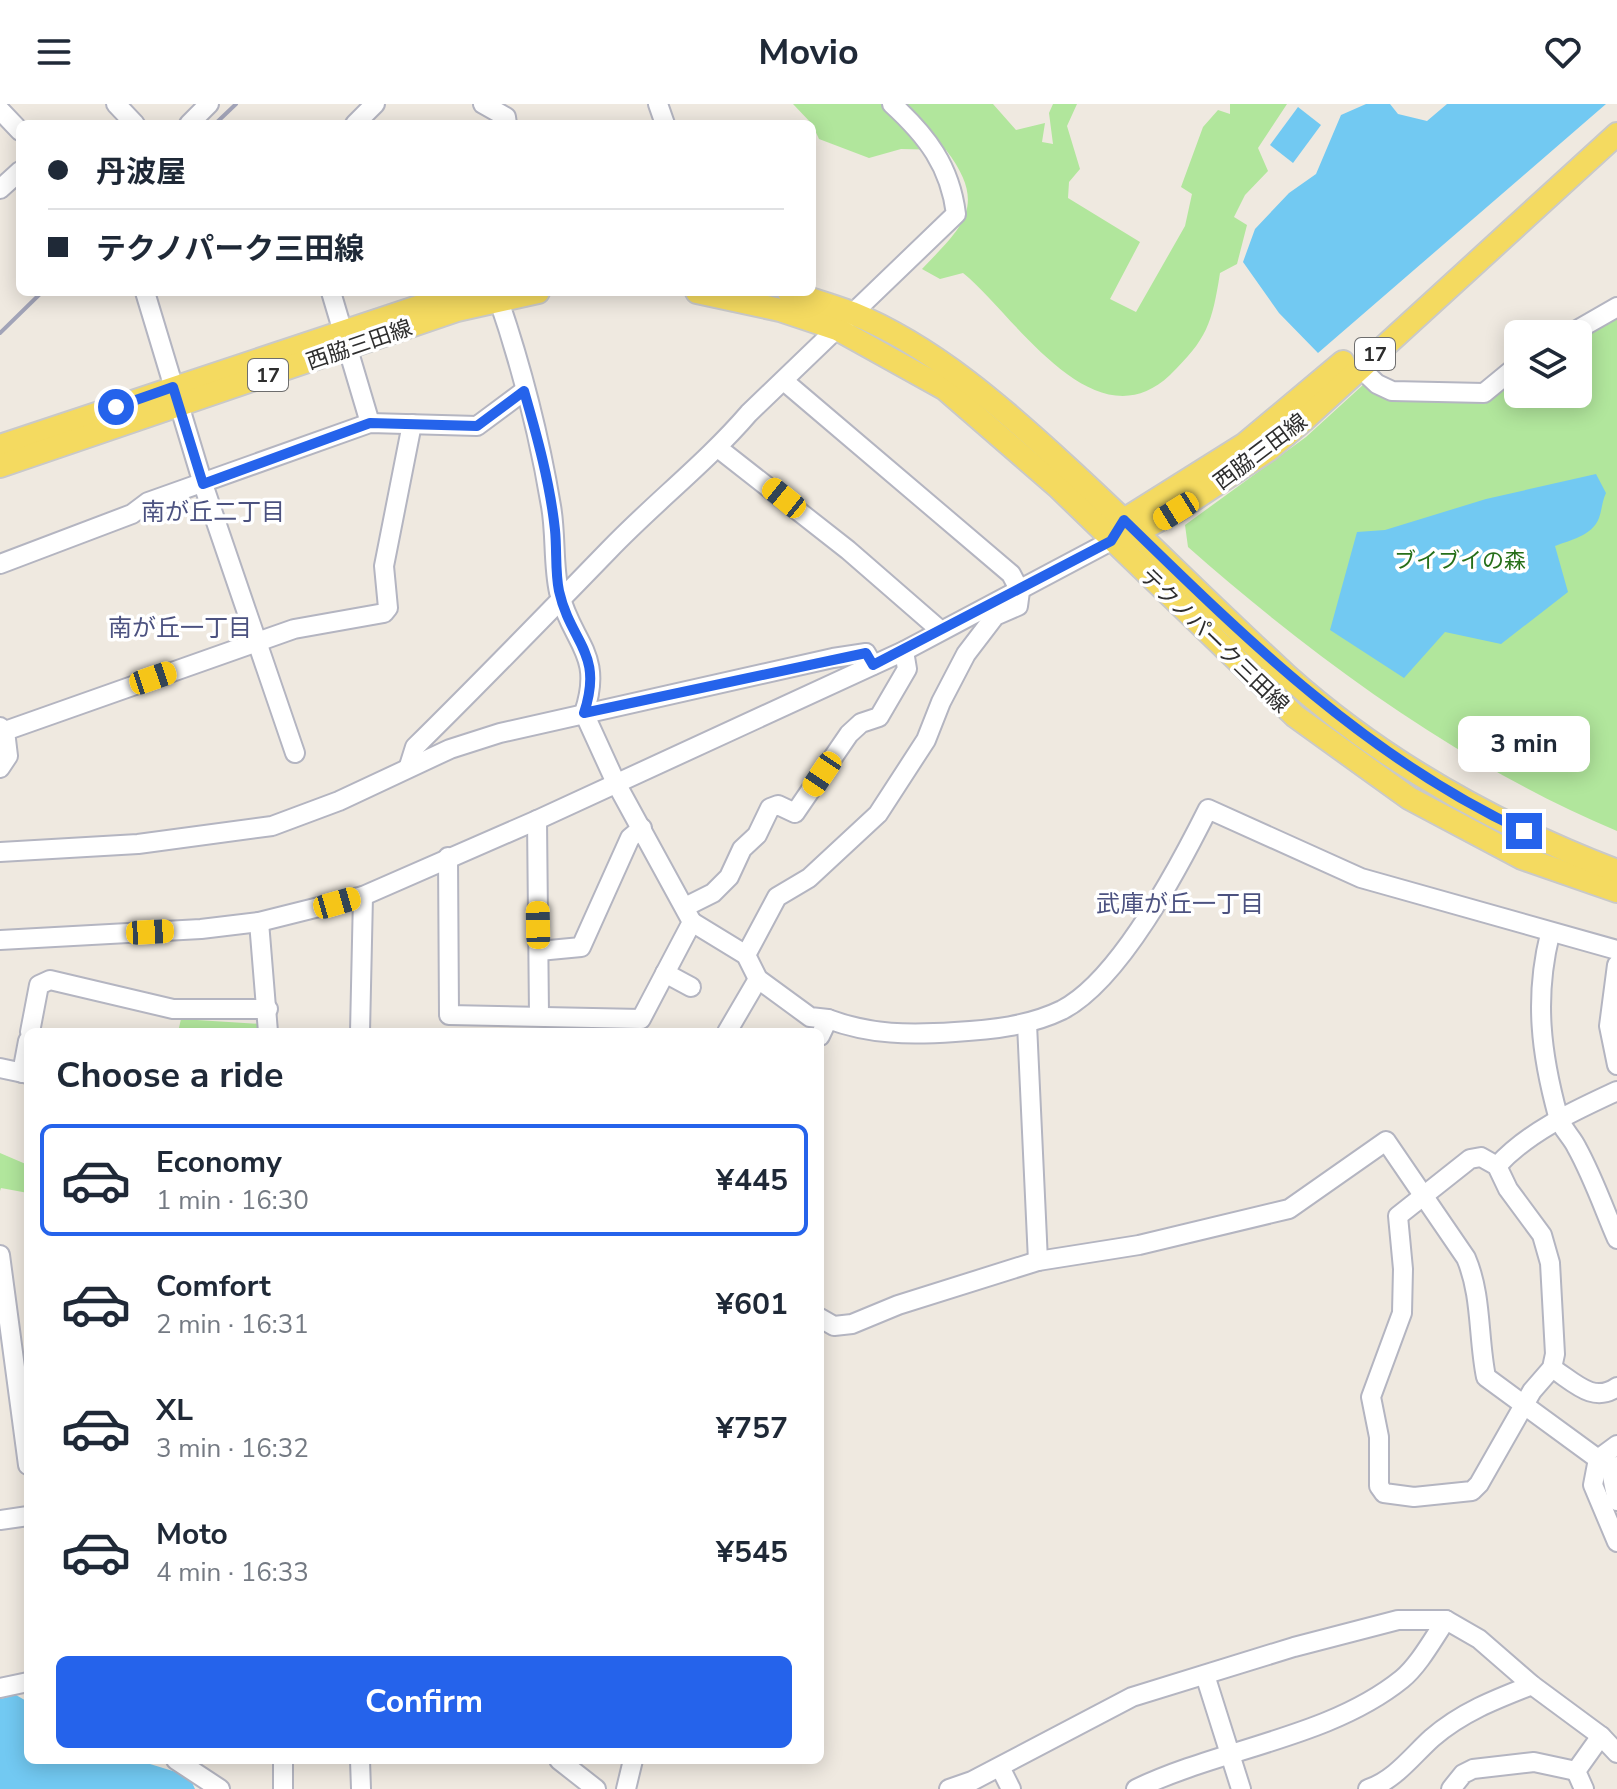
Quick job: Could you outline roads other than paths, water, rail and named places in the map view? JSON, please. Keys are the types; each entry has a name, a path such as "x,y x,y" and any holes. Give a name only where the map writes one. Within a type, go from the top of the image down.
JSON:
{"main road":[{"name":"西脇三田線","path":"1111,541 1284,414 1617,116"},
{"name":"西脇三田線","path":"1131,527 1268,450 1617,134"},
{"name":"西脇三田線","path":"345,340 453,296"},
{"name":"西脇三田線","path":"0,446 176,396 345,340 494,296"},
{"path":"715,296 845,321 945,389 1058,487 1111,541"},
{"path":"797,296 950,369 1034,437 1131,527"},
{"name":"西脇三田線","path":"0,466 176,396"},
{"name":"テクノパーク三田線","path":"1131,527 1288,676 1373,744 1435,784 1501,820 1617,871"},
{"name":"テクノパーク三田線","path":"1111,541 1295,716 1409,798 1522,858 1617,891"},
{"path":"1326,708 1464,785 1617,857"},
{"path":"1522,858 1617,904"}],"street":[{"path":"116,104 131,120"},
{"path":"193,120 209,104"},
{"path":"359,120 375,104"},
{"path":"483,104 506,115"},
{"path":"409,766 415,747 562,601 610,548 718,448 956,214 953,188 941,159 918,128 892,104"},
{"path":"0,110 16,127"},
{"path":"0,189 16,175"},
{"path":"146,296 203,484 295,753"},
{"path":"332,296 370,423"},
{"path":"497,296 546,475 562,601 591,664 592,690 584,713 616,783 689,914 746,955 758,979 824,1028 895,1035 977,1031 1027,1024 1064,1009 1096,985 1166,892 1208,809 1361,878 1550,934 1617,950"},
{"path":"1592,321 1617,307"},
{"path":"1359,367 1377,384 1392,391 1484,393 1504,377"},
{"path":"746,955 777,897 809,878 878,814 926,740 941,702 966,654 995,616 1018,606 1020,591 1011,574 784,381"},
{"path":"0,564 132,514 148,502 370,423 477,426 524,391"},
{"path":"0,768 8,756 2,729 294,629 384,613 388,608 384,566 412,424"},
{"path":"718,448 824,531 940,630"},
{"path":"0,940 201,929 259,922 363,896 537,820 904,651 1111,541"},
{"path":"448,857 449,1024 539,1015 641,1025 689,914 729,877 770,808 778,805 795,813 849,734 861,723 879,717 907,669 904,651"},
{"path":"0,852 138,844 272,826 339,801 409,766 488,737 584,713 866,653 873,665"},
{"path":"537,820 539,1015"},
{"path":"539,951 581,947 630,838 642,828"},
{"path":"360,1028 363,896"},
{"path":"259,922 268,1028"},
{"path":"1550,934 1541,967 1539,1021 1543,1062 1559,1119 1577,1147 1617,1239"},
{"path":"1617,965 1609,1026 1617,1065"},
{"path":"665,973 691,987"},
{"path":"729,1028 758,979"},
{"path":"31,1028 39,985 50,980 173,1009 268,1009"},
{"path":"1027,1024 1038,1261"},
{"path":"0,1068 24,1074"},
{"path":"1497,1166 1511,1151 1559,1119 1617,1091"},
{"path":"824,1320 834,1326 852,1324 911,1300 1038,1261 1139,1245 1289,1209 1386,1141 1466,1258 1475,1279 1479,1342 1486,1377 1598,1459"},
{"path":"1481,1157 1497,1166 1508,1189 1542,1235 1550,1263 1554,1311 1552,1368 1542,1377 1472,1491 1414,1497 1384,1493 1379,1486 1379,1437 1371,1397 1402,1313 1403,1269 1396,1222 1398,1216 1470,1159 1481,1157"},
{"path":"0,1253 24,1430"},
{"path":"1552,1368 1595,1396 1604,1396 1617,1387"},
{"path":"1617,1445 1598,1459 1593,1485 1617,1542"},
{"path":"1617,1466 1611,1471 1617,1501"},
{"path":"0,1520 24,1517"},
{"path":"949,1789 1000,1767 1132,1697 1398,1620 1446,1620 1479,1639 1532,1685 1601,1736 1617,1753"},
{"path":"1136,1789 1182,1767 1358,1709 1404,1677 1446,1620"},
{"path":"1205,1675 1241,1789"},
{"path":"0,1688 24,1683"},
{"path":"1368,1789 1390,1777 1433,1737 1479,1704 1532,1685"},
{"path":"1576,1771 1601,1736"},
{"path":"1451,1789 1463,1774 1473,1769 1534,1762 1576,1771"},
{"path":"182,1764 220,1789"},
{"path":"283,1764 283,1789"},
{"path":"360,1764 361,1789"},
{"path":"564,1764 596,1789"},
{"path":"626,1789 632,1764"},
{"path":"1000,1767 1011,1789"},
{"path":"1576,1771 1584,1789"}],"water":[{"path":"1366,104 1390,104 1398,114 1427,121 1447,104 1606,104 1318,353 1279,313 1243,262 1255,229 1289,193 1316,174 1341,115"},
{"path":"1298,107 1321,125 1293,163 1270,145"},
{"path":"1596,474 1606,493 1596,524 1580,536 1555,546 1568,592 1501,644 1445,632 1404,678 1330,630 1357,532 1385,530 1486,499"},
{"path":"16,1695 24,1700 24,1764 150,1764 189,1776 195,1789 0,1789 0,1699"}],"railway":[{"path":"219,120 236,104"},
{"path":"0,333 38,296"}],"district":[{"name":"南が丘二丁目","path":"213,512"},
{"name":"南が丘一丁目","path":"180,628"},
{"name":"武庫が丘一丁目","path":"1180,904"}],"park label":[{"name":"ブイブイの森","path":"1460,560"}]}
